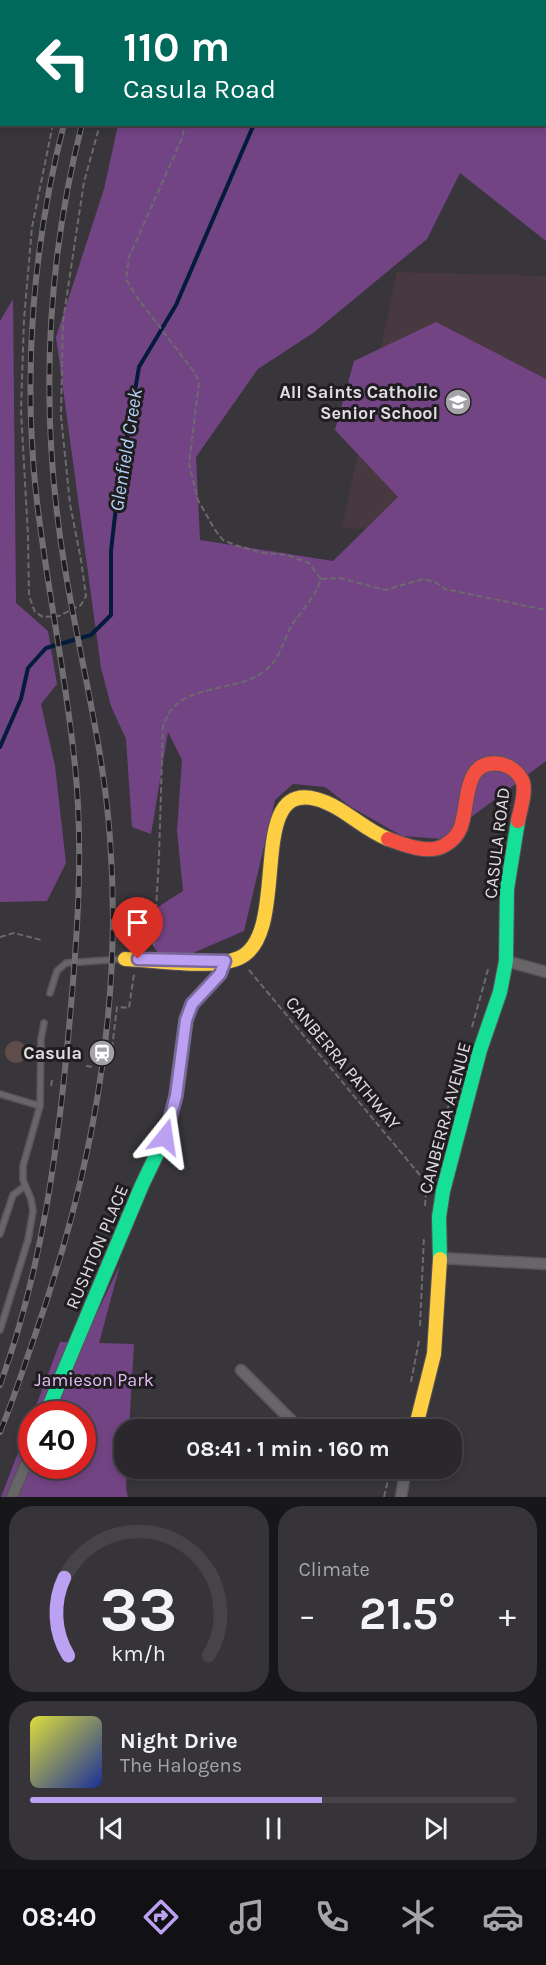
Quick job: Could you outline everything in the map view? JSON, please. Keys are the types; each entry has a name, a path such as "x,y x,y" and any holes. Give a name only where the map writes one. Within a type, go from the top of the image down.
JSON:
{"street":[{"name":"CASULA ROAD","path":"242,957 254,948 266,923 268,874 274,836 279,816 290,801 296,798 317,798 389,840 435,850 452,842 458,835 472,776 480,769 500,764 513,768 520,775 524,784 507,889 506,961"},
{"path":"130,964 225,961 242,957"},
{"name":"RUSHTON PLACE","path":"51,1401 142,1185 165,1137 176,1096 186,1020 192,1004 220,974 225,961"},
{"path":"506,961 546,972"},
{"name":"CANBERRA AVENUE","path":"418,1419 435,1354 440,1258 439,1217 442,1191 480,1050 500,992 506,961"},
{"path":"440,1258 546,1264"},
{"path":"241,1370 290,1419"},
{"path":"12,1497 20,1479"},
{"path":"401,1497 404,1479"}],"lane":[{"path":"50,993 57,971 66,963 130,964"},
{"path":"0,1329 28,1240 33,1205 23,1180 23,1166 40,1106 41,1039 44,1023"},
{"path":"0,1094 40,1106"},
{"path":"0,1234 13,1195 25,1186"}],"path":[{"path":"53,126 32,227 24,319 21,410 28,536 28,596 35,612 43,617 59,616 74,609 81,605 86,596 70,504 61,416 63,321 84,182 99,126"},
{"path":"184,126 183,136 129,257 126,279 156,323 195,373 199,382 189,464 198,500 214,530 223,540 263,553 287,555 309,563 321,579"},
{"path":"321,579 340,578 385,590 423,579 445,589 546,610"},
{"path":"153,950 159,857 163,726 171,710 181,701 196,694 242,683 269,668 283,647 290,628 314,594 321,579"},
{"path":"0,936 14,933 41,940"},
{"name":"CANBERRA PATHWAY","path":"242,957 253,976 428,1182"},
{"path":"112,1048 117,1007 129,1008 130,964"},
{"path":"86,1066 93,1067"},
{"path":"51,1086 52,1080"},
{"path":"420,1328 424,1239"},
{"path":"411,1383 420,1339"},
{"path":"401,1419 404,1416"},
{"path":"384,1497 388,1479"}],"shaded area":[{"name":"All Saints Catholic Senior School","path":"397,272 546,276 546,537 342,528"}],"green space":[{"path":"118,126 546,126 546,241 460,173 427,239 313,333 258,369 196,457 200,540 333,561 398,497 335,430 354,361 436,322 546,379 546,761 442,839 402,836 351,807 325,787 293,784 275,800 244,931 193,953 158,953 136,921 183,891 177,831 182,760 168,732 151,834 132,827 126,739 111,706 101,668 56,337 104,189"},
{"path":"13,299 16,603 48,631 57,684 41,704 55,766 66,863 47,901 0,902 0,321"},
{"name":"Jamieson Park","path":"120,1265 99,1343 134,1344 130,1419 114,1419 114,1479 126,1479 128,1497 1,1497 18,1453 18,1479 96,1479 96,1401 38,1401 60,1342 83,1342"}],"building":[{"path":"16,1041 24,1044 27,1052 24,1060 16,1063 8,1060 5,1052 8,1044"}],"waterway":[{"name":"Glenfield Creek","path":"0,747 21,699 28,668 46,648 91,635 111,615 111,551 118,489 139,367 176,305 253,126"}],"railway":[{"path":"0,1385 27,1298 46,1209 65,1073 77,930 78,799 67,697 36,493 31,401 31,354 38,261 53,169 64,126"},
{"path":"0,1432 54,1277 87,1154 107,1030 112,967 113,903 107,806 103,773 66,575 52,462 50,349 53,293 69,180 82,126"}],"traffic: fast":[{"path":"440,1259 439,1217 443,1191 480,1050 500,992 506,961 507,889 518,821"},
{"path":"51,1401 142,1185 165,1137 176,1096 186,1020 192,1004 220,974 225,961"}],"traffic: slow":[{"path":"125,959 199,964 228,962 239,958 255,943 264,920 274,835 281,812 294,799 316,799 326,802 388,839"},
{"path":"418,1419 434,1354 440,1259"}],"traffic: jam":[{"path":"388,839 425,849 439,848 450,842 460,829 473,776 479,768 488,764 508,766 522,780 523,794 518,821"}],"place":[{"name":"All Saints Catholic Senior School","path":"458,402"},
{"name":"Casula","path":"102,1053"}],"route":[{"path":"138,959 225,961 220,974 192,1004 186,1020 176,1096 165,1137"}]}
